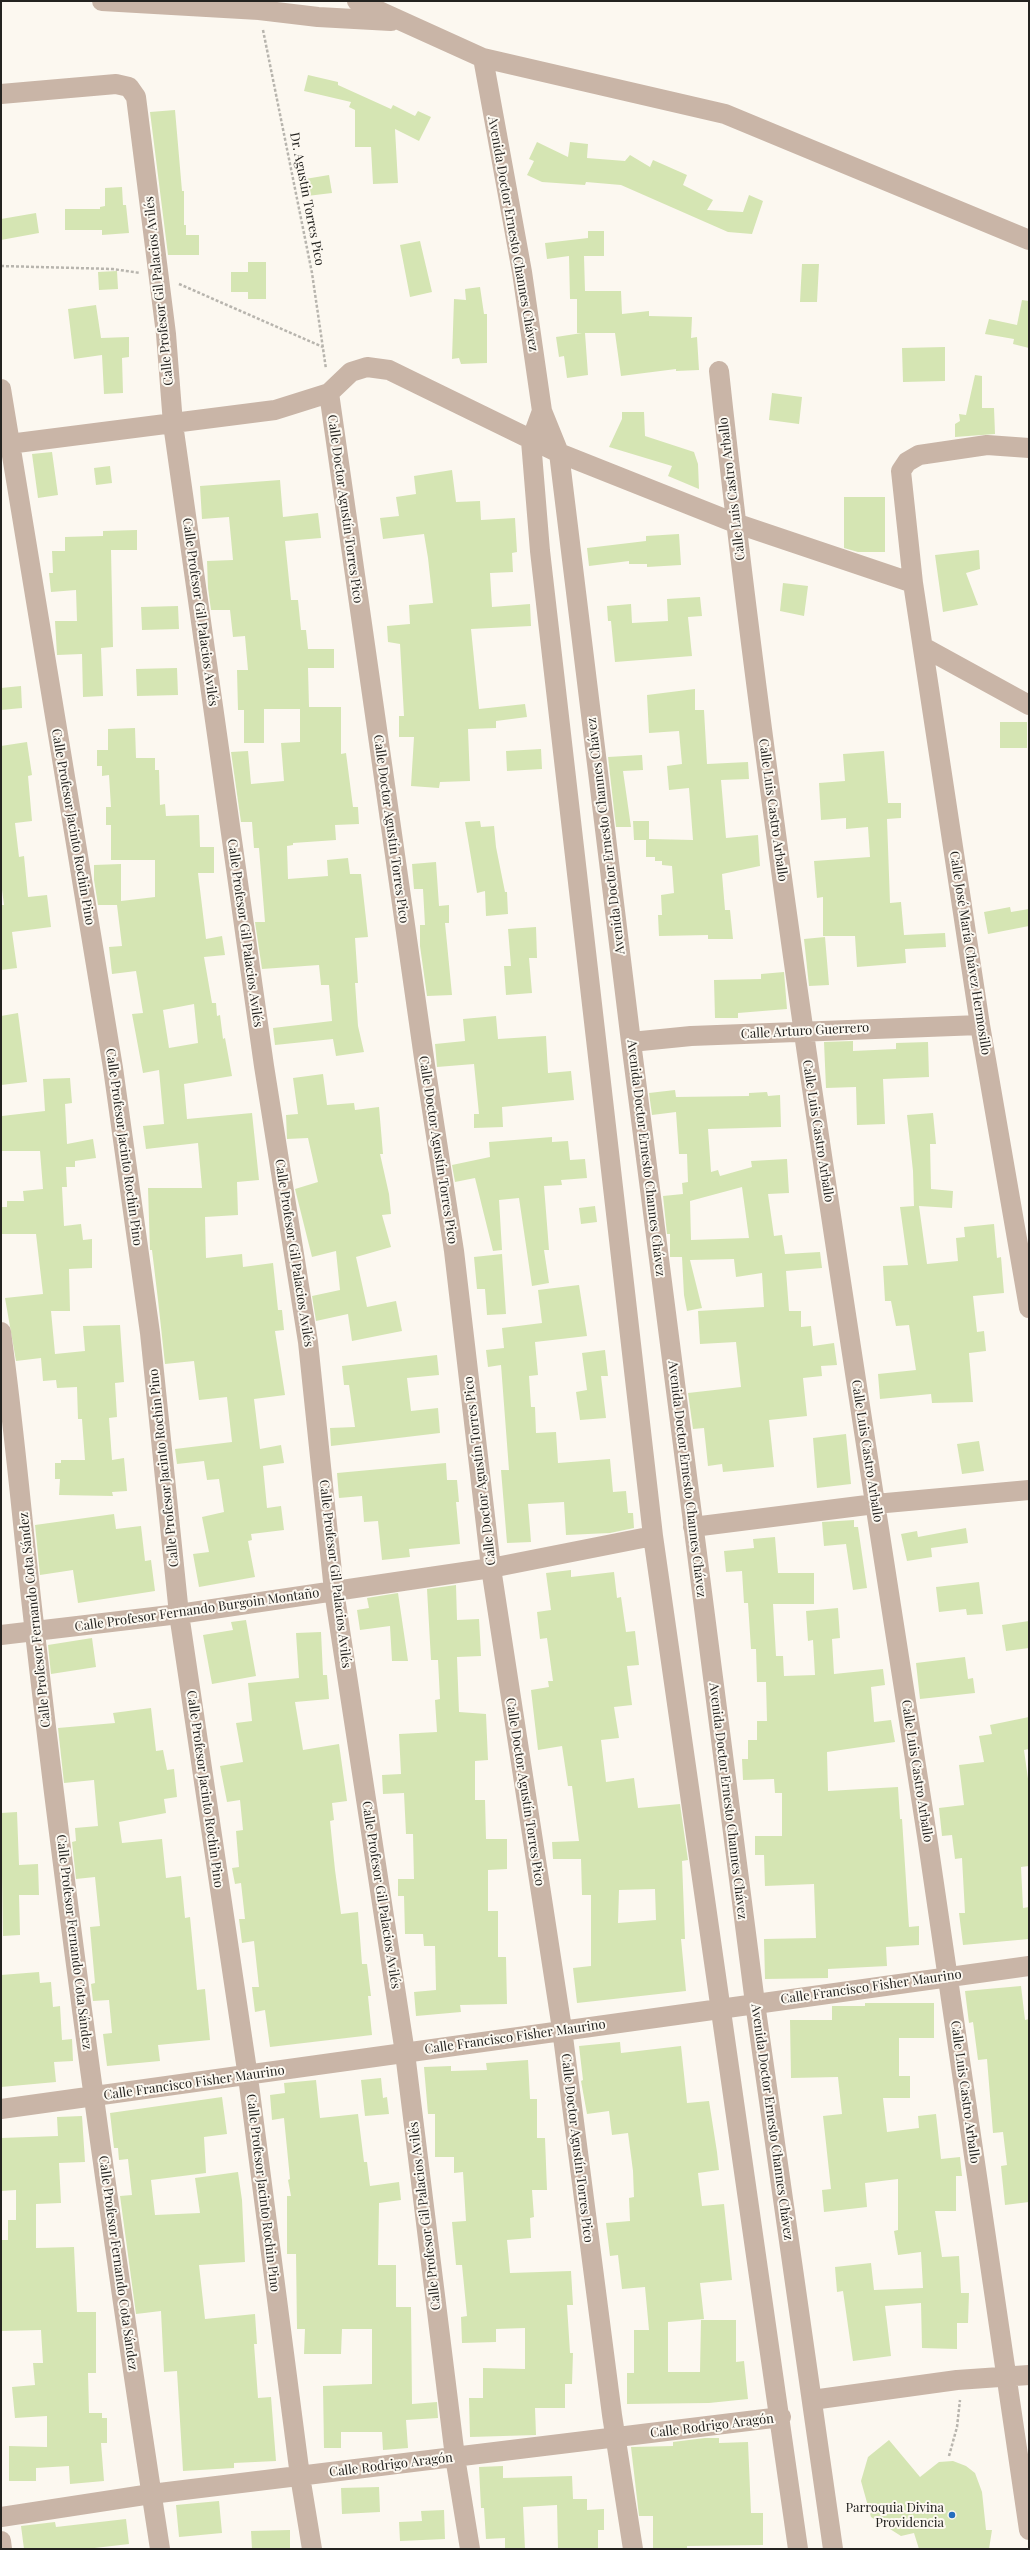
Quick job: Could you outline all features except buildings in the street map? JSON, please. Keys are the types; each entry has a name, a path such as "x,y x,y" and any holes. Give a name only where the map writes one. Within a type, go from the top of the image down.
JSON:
{"street":[{"path":"102,1 259,10 318,17 404,22"},
{"path":"357,1 483,58 725,114 1029,240"},
{"name":"Avenida Doctor Ernesto Channes Chávez","path":"483,58 522,272 542,411 560,453 631,1042 754,2003 833,2549"},
{"name":"Calle Profesor Gil Palacios Avilés","path":"1,94 116,84 129,87 136,97 166,334 173,424 264,1066 308,1342 334,1591 405,2053 454,2457 470,2549"},
{"path":"5,444 275,410 329,393 351,372 367,367 389,370 419,383 531,441 735,523 915,590"},
{"name":"Calle Luis Castro Arballo","path":"719,371 735,523 803,1031 949,1977 1005,2376 1029,2530"},
{"name":"Calle Profesor Jacinto Rochin Pino","path":"1,389 5,444 113,1068 150,1333 179,1614 248,2077 300,2476 312,2549"},
{"name":"Calle Doctor Agustín Torres Pico","path":"329,393 424,1057 454,1251 491,1568 562,2029 632,2549"},
{"name":"Avenida Doctor Ernesto Channes Chávez","path":"542,411 531,441 540,551 653,1536 720,2008 781,2417 798,2549"},
{"name":"Calle José María Chávez Hermosillo","path":"1029,448 988,445 919,455 907,462 901,471 915,590 980,1025 1029,1308"},
{"path":"924,648 1029,705"},
{"name":"Calle Arturo Guerrero","path":"631,1042 691,1036 980,1025"},
{"name":"Calle Profesor Fernando Cota Sández","path":"1,1332 15,1431 34,1630 93,2097 160,2549"},
{"path":"693,1527 875,1504 1029,1490"},
{"name":"Calle Profesor Fernando Burgoin Montaño","path":"1,1635 179,1614 491,1568 653,1536"},
{"name":"Calle Francisco Fisher Maurino","path":"1,2110 248,2077 562,2029 1029,1966"},
{"path":"812,2400 957,2380 1029,2375"},
{"name":"Calle Rodrigo Aragón","path":"1,2517 152,2494 781,2417"},
{"path":"1,2541 2,2549"}],"path":[{"name":"Dr. Agustin Torres Pico","path":"259,10 312,273 329,393"},
{"path":"949,2456 957,2427 960,2397 957,2380"}],"place":[{"name":"Parroquia Divina Providencia","path":"952,2515"}]}
